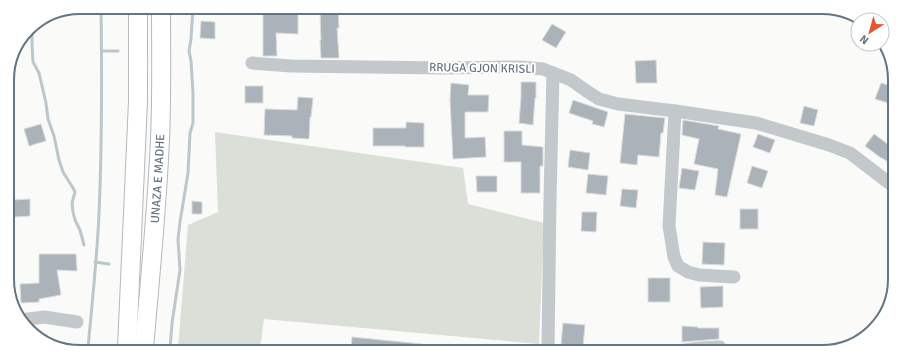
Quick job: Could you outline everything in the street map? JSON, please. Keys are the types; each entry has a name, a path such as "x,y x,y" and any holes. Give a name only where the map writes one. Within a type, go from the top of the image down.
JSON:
{"highway":[{"name":"UNAZA E MADHE","path":"127,345 137,109 138,14"},
{"name":"UNAZA E MADHE","path":"144,345 160,140 161,14"}],"street":[{"name":"RRUGA GJON KRISLI","path":"252,63 291,66 446,68 518,67 543,69 571,80 599,99 618,104 756,123 829,145 850,153 888,182"},
{"path":"550,345 550,199 553,73"},
{"path":"675,111 669,226 674,257 678,266 688,272 699,275 734,276"},
{"path":"28,319 44,318 77,322"}],"shaded area":[{"path":"215,132 463,168 468,204 544,223 539,344 264,319 261,345 178,345 188,225 218,212"}],"building":[{"path":"263,14 298,14 298,34 276,33 277,56 263,56"},
{"path":"320,14 338,14 339,28 337,28 339,58 321,58"},
{"path":"201,21 215,22 215,39 200,38"},
{"path":"552,24 566,32 556,48 542,40"},
{"path":"656,60 657,83 636,83 635,61"},
{"path":"521,82 536,82 533,125 519,123"},
{"path":"451,83 469,85 468,95 489,95 488,112 465,112 465,138 485,137 486,157 453,159 450,100"},
{"path":"881,83 888,85 888,103 875,99"},
{"path":"245,86 263,86 263,103 245,103"},
{"path":"298,97 313,98 309,139 292,138 292,136 264,135 265,109 297,110"},
{"path":"573,100 608,112 604,127 592,124 593,121 569,113"},
{"path":"804,106 818,110 814,126 800,123"},
{"path":"625,114 665,118 663,133 661,133 659,157 638,155 637,165 620,163"},
{"path":"683,120 719,126 718,129 741,134 727,197 715,195 718,169 694,164 699,139 682,135"},
{"path":"406,122 424,123 424,147 373,146 373,128 406,128"},
{"path":"41,124 46,141 29,146 24,129"},
{"path":"504,131 522,131 522,145 543,147 543,166 540,166 540,193 521,193 521,162 504,162"},
{"path":"758,134 775,140 770,153 753,147"},
{"path":"874,134 888,144 888,162 881,158 865,146"},
{"path":"570,150 590,153 588,170 568,167"},
{"path":"752,166 768,171 762,188 747,183"},
{"path":"682,168 699,171 695,190 679,188"},
{"path":"588,174 608,176 606,195 586,193"},
{"path":"476,176 497,176 497,192 477,192"},
{"path":"622,189 638,190 636,208 620,206"},
{"path":"30,199 30,216 14,217 14,200"},
{"path":"192,201 202,202 202,214 192,214"},
{"path":"740,209 758,209 758,229 740,229"},
{"path":"582,212 597,212 596,232 581,231"},
{"path":"703,242 725,243 724,265 702,264"},
{"path":"39,254 76,254 77,271 57,270 61,295 39,299 39,302 21,303 20,284 39,283"},
{"path":"648,278 670,278 670,302 648,302"},
{"path":"723,286 723,307 701,308 700,287"},
{"path":"563,323 585,325 583,345 561,344"},
{"path":"682,326 719,328 719,339 682,342"},
{"path":"352,337 422,344 422,345 351,345"}],"waterway":[{"path":"88,345 99,214 102,110 101,14"},
{"path":"170,345 180,270 178,239 188,173 190,133 193,123 193,93 189,51 193,14"},
{"path":"32,34 33,62 39,73 48,119 54,136 59,160 63,172 75,192 72,203 73,212 84,245"},
{"path":"102,51 118,51"},
{"path":"95,262 109,264"}]}
